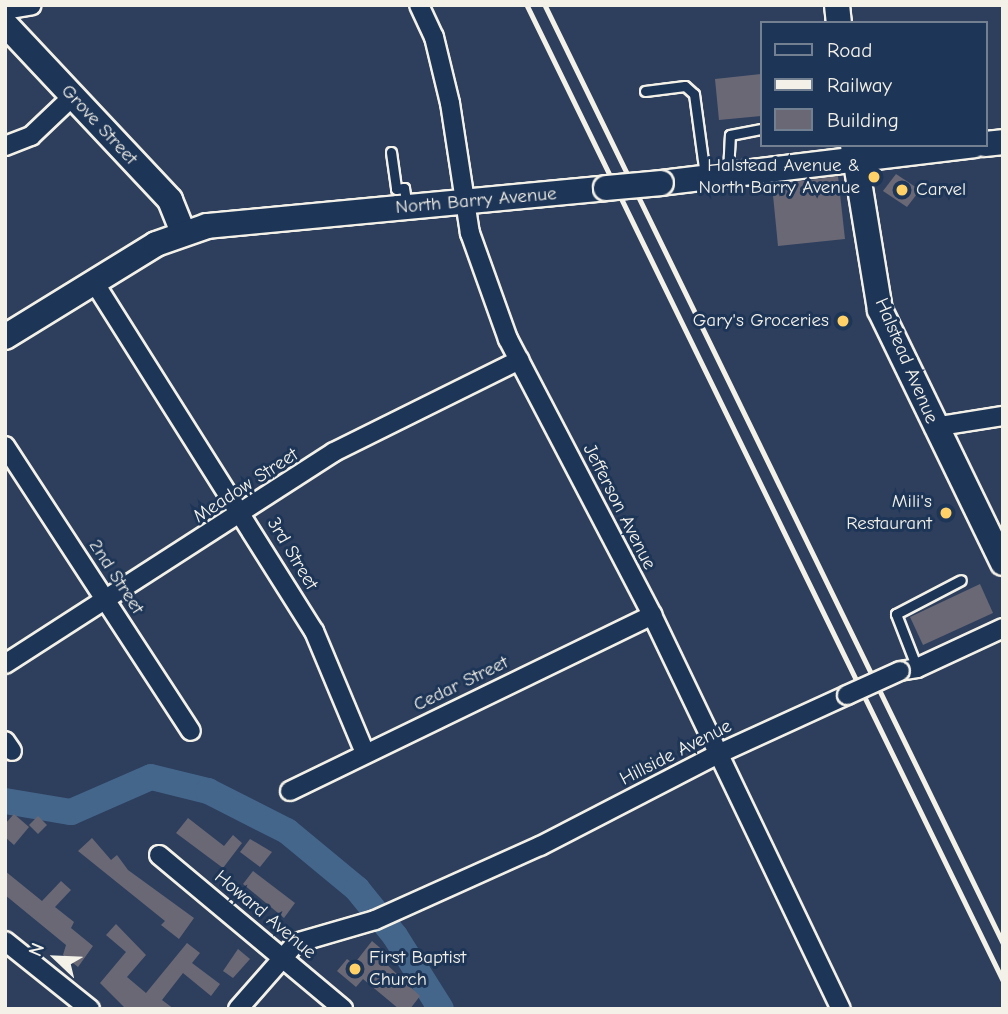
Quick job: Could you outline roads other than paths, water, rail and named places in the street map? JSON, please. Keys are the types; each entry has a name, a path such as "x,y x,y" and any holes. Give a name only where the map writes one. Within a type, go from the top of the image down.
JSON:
{"street":[{"path":"5,10 32,5"},
{"name":"Jefferson Avenue","path":"419,5 434,37 450,103 465,203 483,274 519,360 652,615 716,755 841,1009"},
{"name":"Grove Street","path":"5,24 170,200 183,232"},
{"path":"5,146 31,136 72,97"},
{"name":"North Barry Avenue","path":"5,337 94,282 183,232 255,220 662,183 854,151 934,147"},
{"name":"Halstead Avenue","path":"854,151 880,310 934,428 1003,563"},
{"name":"3rd Street","path":"94,282 243,514 314,631 365,753"},
{"name":"Meadow Street","path":"5,664 243,514 334,452 519,360"},
{"path":"934,428 1003,416"},
{"name":"2nd Street","path":"5,446 191,731"},
{"name":"Cedar Street","path":"289,791 652,615"},
{"name":"Hillside Avenue","path":"281,956 296,943 370,922 540,846 716,755 1003,628"},
{"name":"Howard Avenue","path":"159,855 343,1009"},
{"path":"5,941 90,1009"},
{"path":"238,1009 281,956"}],"lane":[{"path":"645,91 685,86 694,94 717,175"},
{"path":"717,175 730,135 760,128"},
{"path":"391,152 396,189 404,188 407,207"},
{"path":"909,670 896,614 961,580"}],"waterway":[{"path":"5,801 71,812 151,777 208,791 287,831 357,889 395,936 441,1009"}],"railway":[{"path":"527,5 1003,980"},
{"path":"545,5 1003,943"}],"place":[{"name":"Halstead Avenue & North Barry Avenue","path":"874,177"},
{"name":"Carvel","path":"902,190"},
{"name":"Gary's Groceries","path":"843,321"},
{"name":"Mili's Restaurant","path":"946,513"},
{"name":"First Baptist Church","path":"355,969"}]}
